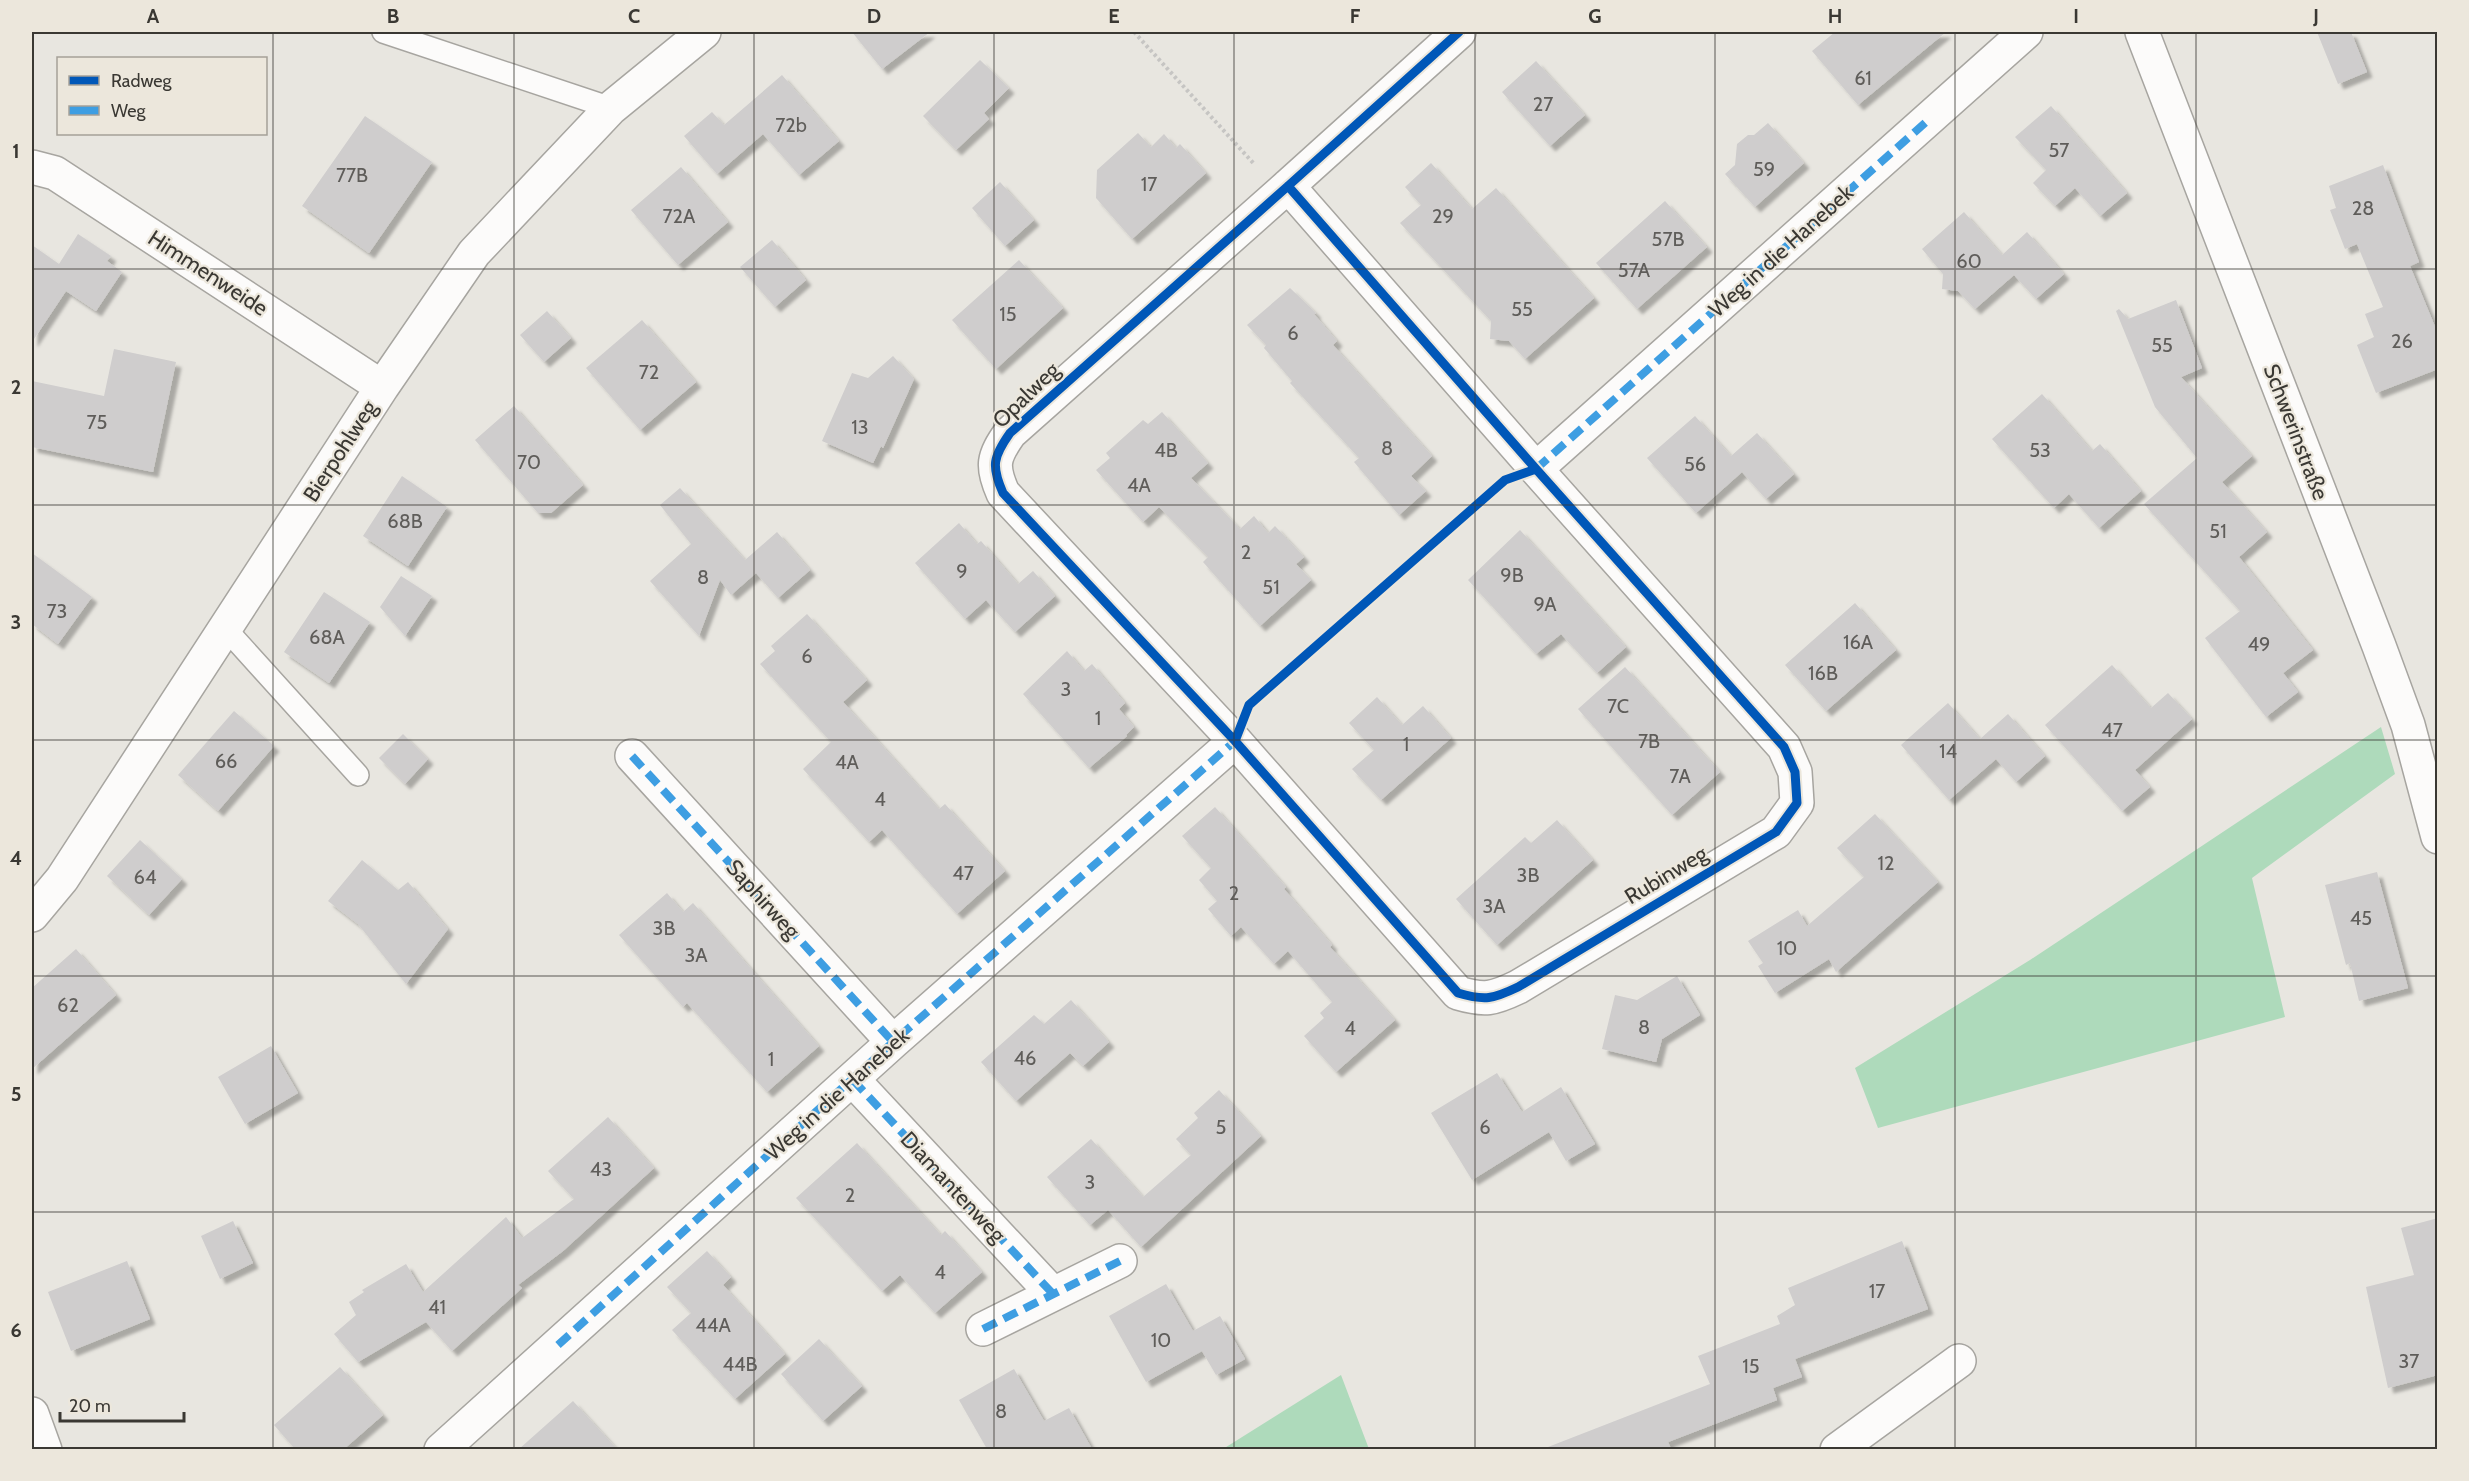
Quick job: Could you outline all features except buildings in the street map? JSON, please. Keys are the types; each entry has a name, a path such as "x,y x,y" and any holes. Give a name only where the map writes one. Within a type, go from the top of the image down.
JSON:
{"street":[{"name":"Bierpohlweg","path":"32,915 62,879 382,387 474,253 611,108 704,32"},
{"name":"Opalweg","path":"1235,741 1003,493 994,472 997,452 1010,433 1459,32"},
{"name":"Weg in die Hanebek","path":"1536,469 2026,32"},
{"name":"Schwerinstraße","path":"2142,32 2379,646 2408,725 2438,837"},
{"name":"Himmenweide","path":"32,167 55,173 382,387"},
{"path":"1288,186 1536,469"},
{"name":"Rubinweg","path":"1235,741 1458,993 1478,999 1496,998 1518,987 1776,832 1797,803 1795,772 1784,747 1536,469"},
{"name":"Weg in die Hanebek","path":"441,1449 893,1042 1235,741"},
{"name":"Saphirweg","path":"632,756 893,1042"},
{"name":"Diamantenweg","path":"853,1080 1053,1294"},
{"path":"983,1329 1120,1261"},
{"path":"1837,1449 1959,1361"},
{"path":"32,1414 45,1449"}],"lane":[{"path":"383,32 611,108"},
{"path":"225,628 358,775"}],"path":[{"path":"1134,32 1253,164 1288,186"}],"green space":[{"path":"2381,727 2395,774 2252,878 2285,1017 1878,1128 1855,1068 2030,960"},
{"path":"1341,1375 1369,1449 1223,1449"}],"marked path":[{"path":"1536,469 1926,122"},
{"path":"558,1345 893,1042 1235,741"},
{"path":"632,756 893,1042"},
{"path":"853,1080 1053,1294"},
{"path":"983,1329 1120,1261"}],"cycle path":[{"path":"1288,186 1784,747 1795,772 1797,803 1776,832 1518,987 1489,998 1458,993 1235,741 1003,493 995,468 997,455 1010,433 1459,32"},
{"path":"1235,741 1249,705 1505,480 1536,469"}]}
